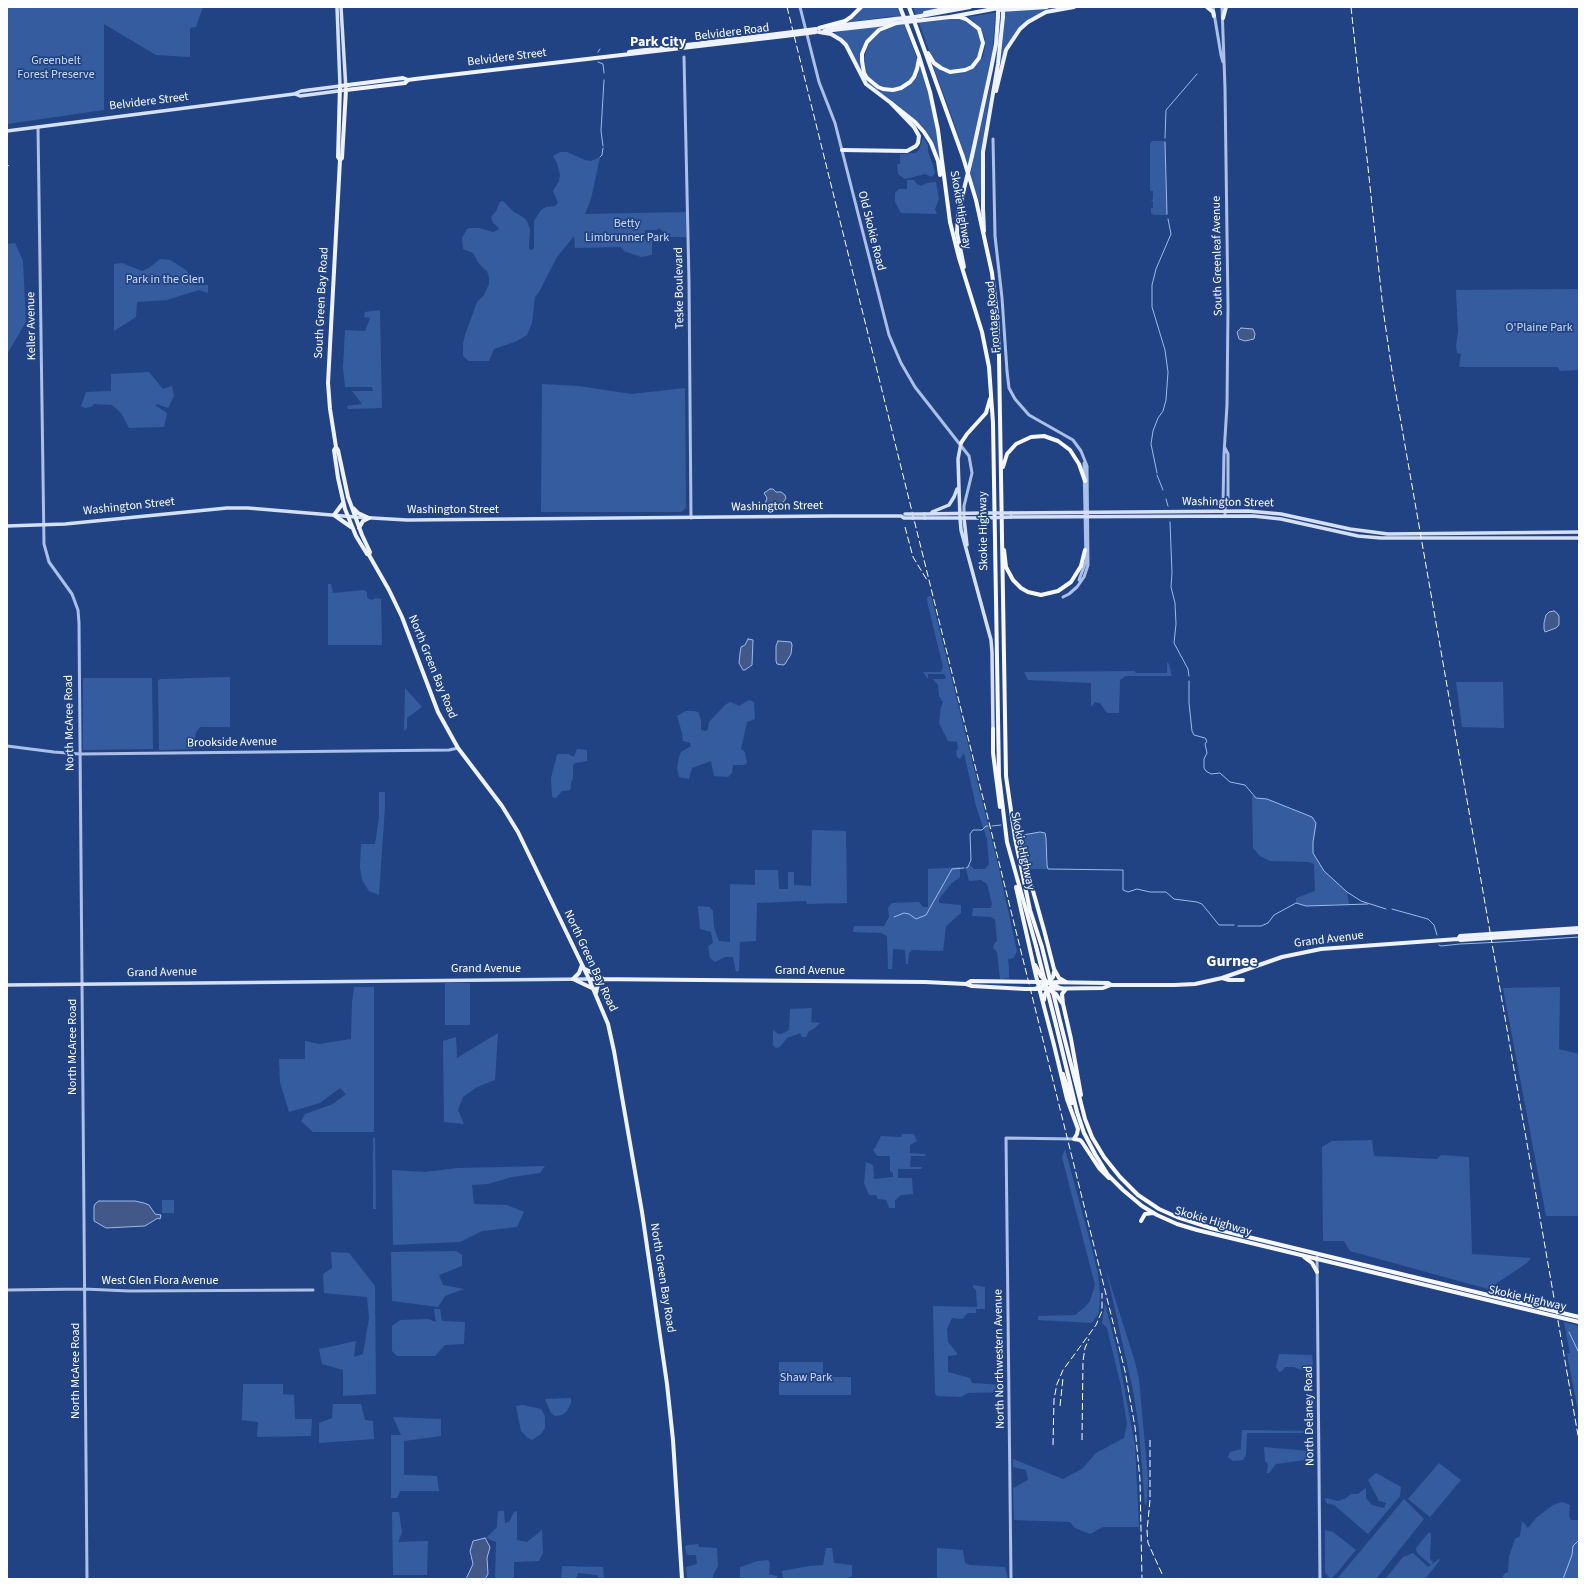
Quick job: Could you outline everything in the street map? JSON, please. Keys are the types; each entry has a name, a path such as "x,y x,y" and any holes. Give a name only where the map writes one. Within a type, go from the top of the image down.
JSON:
{"highway":[{"path":"818,30 845,21 861,7"},
{"name":"Skokie Highway","path":"900,7 919,56 936,117 950,222 959,258 982,332 989,367 993,423 998,762 1007,842 1036,946 1077,1112 1084,1133 1108,1175 1123,1190 1153,1213 1177,1224 1302,1256 1579,1322"},
{"name":"Skokie Highway","path":"909,7 963,156 984,233 994,291 998,329 1002,520 1004,749 1009,803 1030,910 1042,947 1085,1119 1097,1145 1114,1171 1135,1192 1159,1209 1196,1224 1579,1317"},
{"path":"923,45 934,63 950,72 965,70 976,63 982,52 983,42 979,29 966,19 960,17 950,17"},
{"path":"896,21 879,30 867,42 862,54 862,61 864,73 867,78 870,82 883,89 893,90 901,88 910,82 914,77 919,56"},
{"path":"891,103 915,122 931,143 938,161 944,202 950,222"},
{"path":"961,443 971,429 982,418 987,409 990,400 988,374 989,367"},
{"path":"1001,481 1004,462 1011,449 1024,439 1040,436 1058,441 1070,450 1079,464 1085,480"},
{"path":"1002,520 1007,572 1016,584 1028,592 1041,595 1058,591 1065,587 1078,572 1085,550"},
{"path":"992,729 998,797 1007,842"},
{"path":"1009,803 1054,969 1059,978 1066,982"},
{"path":"1010,857 1032,962 1043,986 1044,1002 1067,1099 1078,1129 1078,1134 1074,1139 1082,1142 1099,1168 1123,1190"},
{"path":"1032,962 1040,974 1045,994 1044,1002"},
{"path":"1043,986 1053,977 1054,969"},
{"path":"1043,986 1065,989 1062,994 1062,1004 1078,1074 1085,1119"},
{"path":"1043,986 1056,994 1062,1004"},
{"path":"1054,1044 1076,1115 1084,1133"},
{"path":"1141,1221 1145,1214 1153,1213"},
{"path":"1302,1256 1312,1263 1317,1272"}],"main road":[{"name":"South Green Bay Road","path":"337,7 343,85"},
{"name":"South Green Bay Road","path":"341,7 343,85 342,156 340,160 328,383 330,409 336,447 338,450 344,484 355,517"},
{"path":"923,17 946,8 953,7"},
{"name":"Belvidere Road","path":"608,56 636,54 896,21 970,7"},
{"path":"984,233 984,152 998,64 1001,17 998,7"},
{"path":"969,289 957,233 958,215 1004,7"},
{"name":"Belvidere Road","path":"896,21 915,17 950,17 1004,7"},
{"path":"980,12 1047,7"},
{"path":"990,110 994,101 1006,50 1020,29 1028,22 1046,12 1074,7"},
{"path":"1207,7 1213,12 1214,16"},
{"path":"1223,18 1226,7"},
{"path":"818,30 831,34 846,45 866,84 891,103 917,131 919,136 916,146 907,150 842,150"},
{"name":"Belvidere Street","path":"7,131 294,94 301,91 343,85 404,78 408,80 608,56"},
{"name":"Belvidere Street","path":"294,94 300,96 405,83 408,80"},
{"name":"Skokie Highway","path":"961,443 958,459 958,486 962,516 961,530 991,640 992,729"},
{"name":"South Green Bay Road","path":"336,447 334,450 343,503 352,527 369,555"},
{"path":"926,514 949,505 958,486"},
{"path":"343,503 334,515 352,527"},
{"path":"351,505 358,513 369,518"},
{"name":"Washington Street","path":"7,526 65,524 227,508 248,508 401,520 691,518 926,514 962,516"},
{"name":"Washington Street","path":"1086,515 1225,509 1281,514 1350,529 1388,534 1579,532"},
{"name":"Washington Street","path":"903,515 906,518 985,515 1225,516 1273,518 1358,536 1381,538 1579,538"},
{"name":"North Green Bay Road","path":"355,517 370,552 369,555 399,611 434,703 458,748 498,800 515,826 595,991 605,1016 612,1042 642,1212 664,1359 672,1431 682,1579"},
{"path":"359,528 363,521 369,518"},
{"name":"Grand Avenue","path":"1458,939 1460,936 1579,928"},
{"name":"Grand Avenue","path":"1065,989 1103,988 1111,985 1190,984 1222,978 1279,957 1310,950 1579,932"},
{"path":"583,966 604,979 595,991 573,979 583,966"},
{"path":"1222,978 1229,980 1244,980"},
{"name":"Grand Avenue","path":"7,985 573,979 966,984 972,986 1043,986 1058,982 1108,983 1111,985"}],"street":[{"name":"Old Skokie Road","path":"800,7 819,82 834,118 883,316 895,350 920,395 961,443 969,456 972,467 971,477 962,516"},
{"name":"South Greenleaf Avenue","path":"1213,7 1221,55 1224,63"},
{"name":"South Greenleaf Avenue","path":"1222,7 1228,307 1223,476 1223,503 1225,516"},
{"name":"Teske Boulevard","path":"684,57 689,282 691,518"},
{"name":"Keller Avenue","path":"38,127 43,524"},
{"name":"Frontage Road","path":"993,139 994,236 1002,298 1009,388 1015,399 1030,415 1073,440 1081,451 1087,466 1086,515 1085,550 1086,562 1081,578 1064,596 1069,594 1077,587 1084,577 1088,565 1088,545 1086,515 1084,459"},
{"name":"North McAree Road","path":"43,524 44,546 47,558 53,569 72,594 78,610 87,1579"},
{"name":"Brookside Avenue","path":"7,746 80,754 450,750 458,748"},
{"name":"North Northwestern Avenue","path":"1011,1579 1006,1138 1074,1139"},
{"name":"North Delaney Road","path":"1317,1253 1320,1579"},
{"name":"West Glen Flora Avenue","path":"7,1290 84,1289 129,1292 313,1290"}],"green space":[{"name":"Greenbelt Forest Preserve","path":"7,7 203,7 196,27 190,28 190,57 156,55 104,24 104,110 7,124"},
{"path":"863,7 898,7 917,59 914,74 906,84 896,88 881,87 867,76 864,69 864,59 868,45 879,32 896,26 893,16 843,23 856,16"},
{"path":"913,7 945,7 923,12 927,22 955,18 964,19 977,28 982,43 976,62 966,69 950,71 937,64 929,50"},
{"path":"1054,8 1018,29 1007,46 1000,67 1005,18 995,19 992,54 971,153 973,159 993,75 984,132 980,204 953,120 929,55 938,68 942,71 952,74 965,72 972,69 983,57 985,47 985,39 981,29 969,17 993,13"},
{"path":"887,25 873,34 862,56 868,81 881,90 904,88 920,66 926,81 935,123 942,173 938,155 923,127 868,84 843,39 834,33"},
{"path":"923,137 928,145 928,152 935,173 932,177 925,174 905,179 898,174 897,164 900,164 900,154 915,153 919,150"},
{"path":"1152,141 1165,141 1167,215 1154,215 1151,213 1151,208 1153,208 1153,201 1151,201 1153,199 1153,191 1150,191 1150,144"},
{"name":"Betty Limbrunner Park","path":"560,152 567,152 591,161 600,157 591,199 585,214 686,212 686,237 669,237 659,228 657,230 645,230 645,240 652,240 652,255 641,257 624,251 621,247 575,248 574,236 557,257 535,297 532,323 527,335 517,341 494,349 489,361 469,361 463,356 465,335 477,302 484,295 489,284 489,277 487,271 478,262 473,253 463,249 462,238 467,229 470,228 479,228 493,232 498,230 499,228 493,223 491,217 496,211 500,202 503,201 514,212 527,221 530,229 529,248 532,250 534,248 534,221 541,210 546,207 555,206 558,203 553,191 559,181 560,175 557,163 553,156"},
{"path":"907,180 914,180 921,186 927,183 936,182 939,199 935,209 937,214 901,213 895,202 895,193 899,189 907,189"},
{"path":"15,243 23,261 26,322 7,354 7,244"},
{"name":"Park in the Glen","path":"160,259 170,260 186,270 189,274 191,282 194,285 208,285 208,293 199,290 167,300 137,302 136,317 114,331 114,264 122,263 142,271 149,268"},
{"name":"O'Plaine Park","path":"1579,289 1579,370 1560,371 1558,367 1459,367 1461,354 1457,353 1456,346 1458,332 1456,290"},
{"path":"380,310 382,408 348,409 347,406 362,404 352,391 373,391 372,387 345,387 343,368 345,330 365,331 370,318 364,317 365,312"},
{"path":"149,372 163,389 172,386 174,396 168,408 157,404 155,405 167,413 164,427 129,428 121,413 112,405 94,404 91,407 85,408 81,406 86,392 111,391 111,374"},
{"path":"542,384 578,386 632,394 685,388 686,508 681,512 541,512"},
{"path":"328,584 331,584 333,593 364,590 367,592 367,597 369,599 381,599 382,645 328,645"},
{"path":"931,596 999,869 1017,951 1014,958 1008,959 1009,978 1000,979 997,952 993,948 997,941 995,919 990,917 972,916 973,908 991,908 992,904 987,884 981,880 969,881 966,869 970,865 974,869 985,869 989,864 987,839 976,806 964,753 960,759 957,757 957,742 948,741 939,723 943,702 939,696 938,685 933,679 945,679 946,676 944,674 928,674 928,679 923,672 941,672 943,667 928,605 927,598"},
{"path":"1167,662 1169,664 1172,676 1126,676 1120,680 1119,713 1107,713 1100,703 1095,702 1091,707 1091,683 1028,680 1024,672 1134,671 1136,673 1167,673"},
{"path":"230,677 230,727 201,726 196,732 193,749 159,750 158,681 160,679"},
{"path":"83,678 152,678 153,749 83,750"},
{"path":"1456,682 1503,682 1504,728 1462,727"},
{"path":"405,688 422,707 407,718 407,728 404,731"},
{"path":"749,700 754,702 755,719 747,722 741,749 745,752 747,763 744,765 733,765 732,773 728,777 714,776 711,761 692,768 689,779 679,777 677,768 679,757 681,752 691,746 690,743 683,741 677,716 686,711 698,712 701,720 701,730 706,731 708,729 709,722 725,705 730,702 739,706"},
{"path":"577,749 587,750 587,761 575,763 573,765 573,779 570,790 562,791 556,798 554,798 552,796 551,778 557,755 568,754 574,757"},
{"path":"379,792 385,792 385,806 379,895 369,891 362,880 360,867 361,844 375,844 379,818"},
{"path":"1252,795 1256,798 1267,799 1312,817 1315,820 1316,829 1313,842 1313,853 1324,871 1347,892 1349,904 1306,906 1296,903 1296,898 1315,891 1314,864 1309,862 1270,861 1260,856 1253,848"},
{"path":"812,830 846,831 847,903 807,904 806,901 757,903 756,941 740,942 739,971 736,972 733,957 725,957 715,962 710,958 708,946 713,943 711,932 700,929 698,906 709,907 713,911 714,928 719,941 730,942 730,884 755,885 755,870 778,870 779,889 788,889 788,872 794,872 794,885 811,886"},
{"path":"1040,832 1045,833 1048,869 1029,869 1019,833 1023,835"},
{"path":"960,867 960,877 951,884 939,899 939,903 961,905 961,913 946,926 943,951 912,950 909,953 908,964 906,964 905,950 893,949 892,969 888,969 887,936 881,933 853,932 854,926 884,926 889,917 888,908 892,903 919,902 923,907 928,907 928,869"},
{"path":"445,983 470,983 470,1025 445,1025"},
{"path":"354,987 374,987 374,1132 313,1132 301,1121 305,1114 333,1104 346,1094 340,1088 320,1103 289,1112 280,1082 279,1059 305,1059 305,1041 319,1044 351,1039"},
{"path":"1560,987 1559,1049 1579,1054 1579,1216 1546,1216 1503,988"},
{"path":"812,1008 811,1022 820,1023 809,1031 806,1037 802,1037 800,1033 787,1038 780,1047 776,1048 773,1045 773,1030 778,1034 782,1034 789,1030 790,1009"},
{"path":"498,1033 495,1080 477,1087 463,1097 458,1110 464,1124 444,1122 443,1041 456,1037 457,1058"},
{"path":"902,1134 914,1134 917,1141 910,1145 910,1153 925,1154 926,1156 911,1156 910,1167 922,1167 921,1169 898,1169 898,1178 912,1178 913,1194 901,1195 895,1200 895,1208 889,1208 886,1200 878,1199 876,1195 869,1195 864,1183 866,1162 873,1165 874,1179 893,1177 893,1173 890,1171 890,1156 877,1156 873,1150 881,1136 901,1137"},
{"path":"375,1137 376,1209 373,1209 373,1138"},
{"path":"1372,1140 1374,1156 1437,1159 1441,1155 1469,1157 1472,1254 1531,1258 1527,1263 1488,1289 1350,1251 1344,1241 1323,1241 1322,1147 1332,1141"},
{"path":"1065,1149 1098,1274 1100,1294 1099,1313 1092,1323 1038,1320 1038,1316 1075,1315 1090,1301 1095,1285 1062,1157"},
{"path":"545,1166 540,1173 512,1177 488,1184 472,1185 474,1204 507,1205 524,1212 517,1227 482,1231 460,1242 393,1245 392,1170 425,1172 458,1168"},
{"path":"162,1200 174,1200 174,1213 162,1213"},
{"path":"456,1251 462,1255 462,1266 439,1275 443,1285 464,1289 445,1296 438,1307 392,1301 391,1252"},
{"path":"331,1252 349,1253 375,1286 376,1394 343,1396 343,1370 322,1364 319,1349 356,1341 354,1357 363,1354 369,1318 367,1297 324,1293 323,1274 332,1268"},
{"path":"1106,1270 1139,1379 1148,1478 1147,1501 1145,1506 1139,1429 1133,1390"},
{"path":"973,1285 985,1287 985,1309 976,1309 976,1313 968,1313 962,1319 952,1318 947,1329 948,1342 957,1355 948,1356 948,1372 970,1378 972,1383 1004,1385 1005,1392 968,1393 961,1397 937,1396 935,1393 933,1306 977,1307 976,1290"},
{"path":"1105,1303 1118,1355 1135,1445 1139,1527 1103,1527 1090,1534 1075,1528 1070,1522 1014,1520 1013,1488 1028,1480 1026,1470 1013,1467 1013,1459 1063,1479 1082,1469 1096,1453 1124,1438 1127,1424 1121,1386 1107,1328 1102,1323"},
{"path":"434,1309 440,1309 442,1321 465,1322 464,1344 445,1345 435,1356 397,1356 392,1351 392,1326 400,1320 428,1319 436,1322"},
{"path":"1564,1322 1579,1326 1579,1416 1567,1354 1570,1353"},
{"path":"1279,1354 1312,1355 1313,1365 1307,1370 1301,1370 1294,1367 1285,1367 1279,1372 1276,1367"},
{"name":"Shaw Park","path":"779,1362 823,1362 823,1377 851,1377 851,1395 779,1395"},
{"path":"243,1384 283,1384 283,1394 294,1395 295,1419 312,1419 311,1436 257,1437 258,1422 242,1420"},
{"path":"571,1398 571,1403 567,1411 562,1415 555,1416 551,1413 545,1399"},
{"path":"333,1404 361,1404 365,1420 373,1421 374,1439 319,1443 319,1423 332,1418"},
{"path":"523,1405 541,1409 545,1416 545,1428 541,1434 532,1440 521,1431 516,1406"},
{"path":"393,1417 441,1419 441,1436 404,1441 404,1475 437,1476 439,1491 400,1491 397,1498 391,1498 391,1435 401,1435"},
{"path":"1242,1430 1314,1431 1312,1433 1247,1433 1246,1455 1243,1460 1233,1461 1228,1457 1230,1452 1241,1449"},
{"path":"1264,1447 1308,1451 1305,1460 1276,1464 1269,1473 1267,1473 1268,1464 1265,1461"},
{"path":"1439,1463 1461,1480 1430,1517 1408,1499"},
{"path":"1376,1473 1401,1487 1400,1496 1368,1534 1334,1505 1326,1503 1325,1498 1338,1501 1351,1494 1358,1494 1366,1488 1366,1498 1372,1505 1384,1508 1386,1503 1379,1501 1368,1480"},
{"path":"1404,1499 1424,1519 1376,1579 1337,1579"},
{"path":"1562,1502 1570,1505 1569,1516 1571,1520 1579,1520 1579,1579 1502,1579 1504,1574 1508,1572 1509,1556 1515,1539 1520,1536 1522,1521 1528,1528 1536,1518 1553,1505"},
{"path":"498,1511 504,1511 505,1523 509,1522 514,1512 517,1511 517,1540 527,1542 542,1530 543,1553 539,1561 514,1562 514,1578 510,1579 495,1579 496,1542 486,1538 497,1527"},
{"path":"392,1512 399,1512 402,1533 398,1542 428,1541 427,1575 393,1575"},
{"path":"1325,1530 1333,1532 1356,1550 1330,1579 1325,1572"},
{"path":"1429,1532 1431,1534 1430,1559 1433,1562 1431,1565 1417,1553 1416,1548"},
{"path":"698,1544 699,1547 717,1548 718,1566 713,1575 713,1579 687,1579 686,1567 697,1564 696,1555 687,1555 685,1547 687,1545"},
{"path":"826,1548 832,1548 834,1563 852,1565 852,1576 844,1579 783,1579 782,1571 823,1565"},
{"path":"937,1548 963,1550 965,1563 970,1565 1005,1567 1008,1579 937,1579"},
{"path":"1413,1553 1428,1567 1439,1559 1440,1560 1425,1579 1386,1578 1403,1557"},
{"path":"768,1560 770,1563 769,1574 777,1576 777,1579 734,1579 740,1578 740,1567 758,1561"},
{"path":"562,1566 603,1567 604,1579 599,1579 597,1575 578,1573 576,1579 561,1579"}],"shaded area":[{"path":"1241,328 1253,329 1255,334 1254,339 1245,341 1239,339 1237,332"},
{"path":"770,489 773,489 776,492 781,492 785,495 786,498 782,504 773,504 766,507 765,504 767,498 764,493"},
{"path":"1554,611 1559,616 1559,625 1556,628 1545,632 1544,623 1546,615 1549,612"},
{"path":"748,639 753,640 752,665 743,670 739,663 740,653 741,647 745,645"},
{"path":"778,641 791,642 792,645 791,654 783,665 777,664 776,661 776,646"},
{"path":"99,1201 135,1201 144,1203 149,1205 155,1214 161,1215 160,1219 158,1218 145,1226 106,1228 94,1221 94,1206"},
{"path":"485,1538 490,1547 487,1558 488,1574 485,1579 466,1579 473,1564 470,1551 473,1541"}],"waterway":[{"path":"598,62 603,64 604,73"},
{"path":"1165,138 1166,110 1197,74"},
{"path":"603,146 601,131 604,80"},
{"path":"1165,142 1167,214"},
{"path":"600,157 602,155 603,148"},
{"path":"1157,473 1151,444 1153,431 1158,418 1163,411 1166,400 1168,372 1165,350 1152,307 1152,285 1156,269 1171,234 1168,219"},
{"path":"1157,475 1163,490"},
{"path":"1166,499 1168,506"},
{"path":"1170,522 1172,573 1171,587 1175,603 1176,624 1174,643 1188,669 1189,676"},
{"path":"1189,681 1189,703 1192,731 1194,735 1205,738 1207,741 1205,744 1207,753 1204,759 1204,768 1206,771 1211,774 1220,773 1230,782 1245,785 1256,798 1267,799 1312,817 1316,823 1313,853 1324,871 1347,892 1361,901 1386,909"},
{"path":"992,826 1001,825"},
{"path":"1015,825 1019,833 1023,835 1040,832 1045,833 1048,869 1123,870 1123,890 1128,892 1137,889 1150,892 1166,892 1174,899 1202,904 1219,925 1234,925"},
{"path":"966,868 971,860 970,834 973,830 982,830 988,826"},
{"path":"894,917 904,913 909,914 916,919 926,915 952,869 964,868"},
{"path":"1238,926 1261,926 1268,923 1274,915 1296,903 1306,906 1368,904"},
{"path":"1392,909 1428,919 1434,925 1437,935"},
{"path":"1439,945 1579,937"},
{"path":"1569,1332 1579,1353"},
{"path":"1563,1579 1572,1555 1573,1546 1579,1540"}],"railway":[{"path":"787,7 1125,1371 1135,1427 1140,1480 1142,1579"},
{"path":"1351,7 1383,309 1392,371 1579,1441"},
{"path":"905,527 913,557 927,580"},
{"path":"1053,1445 1054,1399 1057,1384 1063,1370 1096,1325 1102,1311 1102,1293"},
{"path":"1082,1440 1083,1361 1085,1348 1089,1339"},
{"path":"1060,1406 1063,1378"},
{"path":"1150,1440 1150,1500 1147,1531 1148,1543 1163,1576"}],"district":[{"name":"Park City","path":"658,43"},
{"name":"Gurnee","path":"1232,962"}]}
